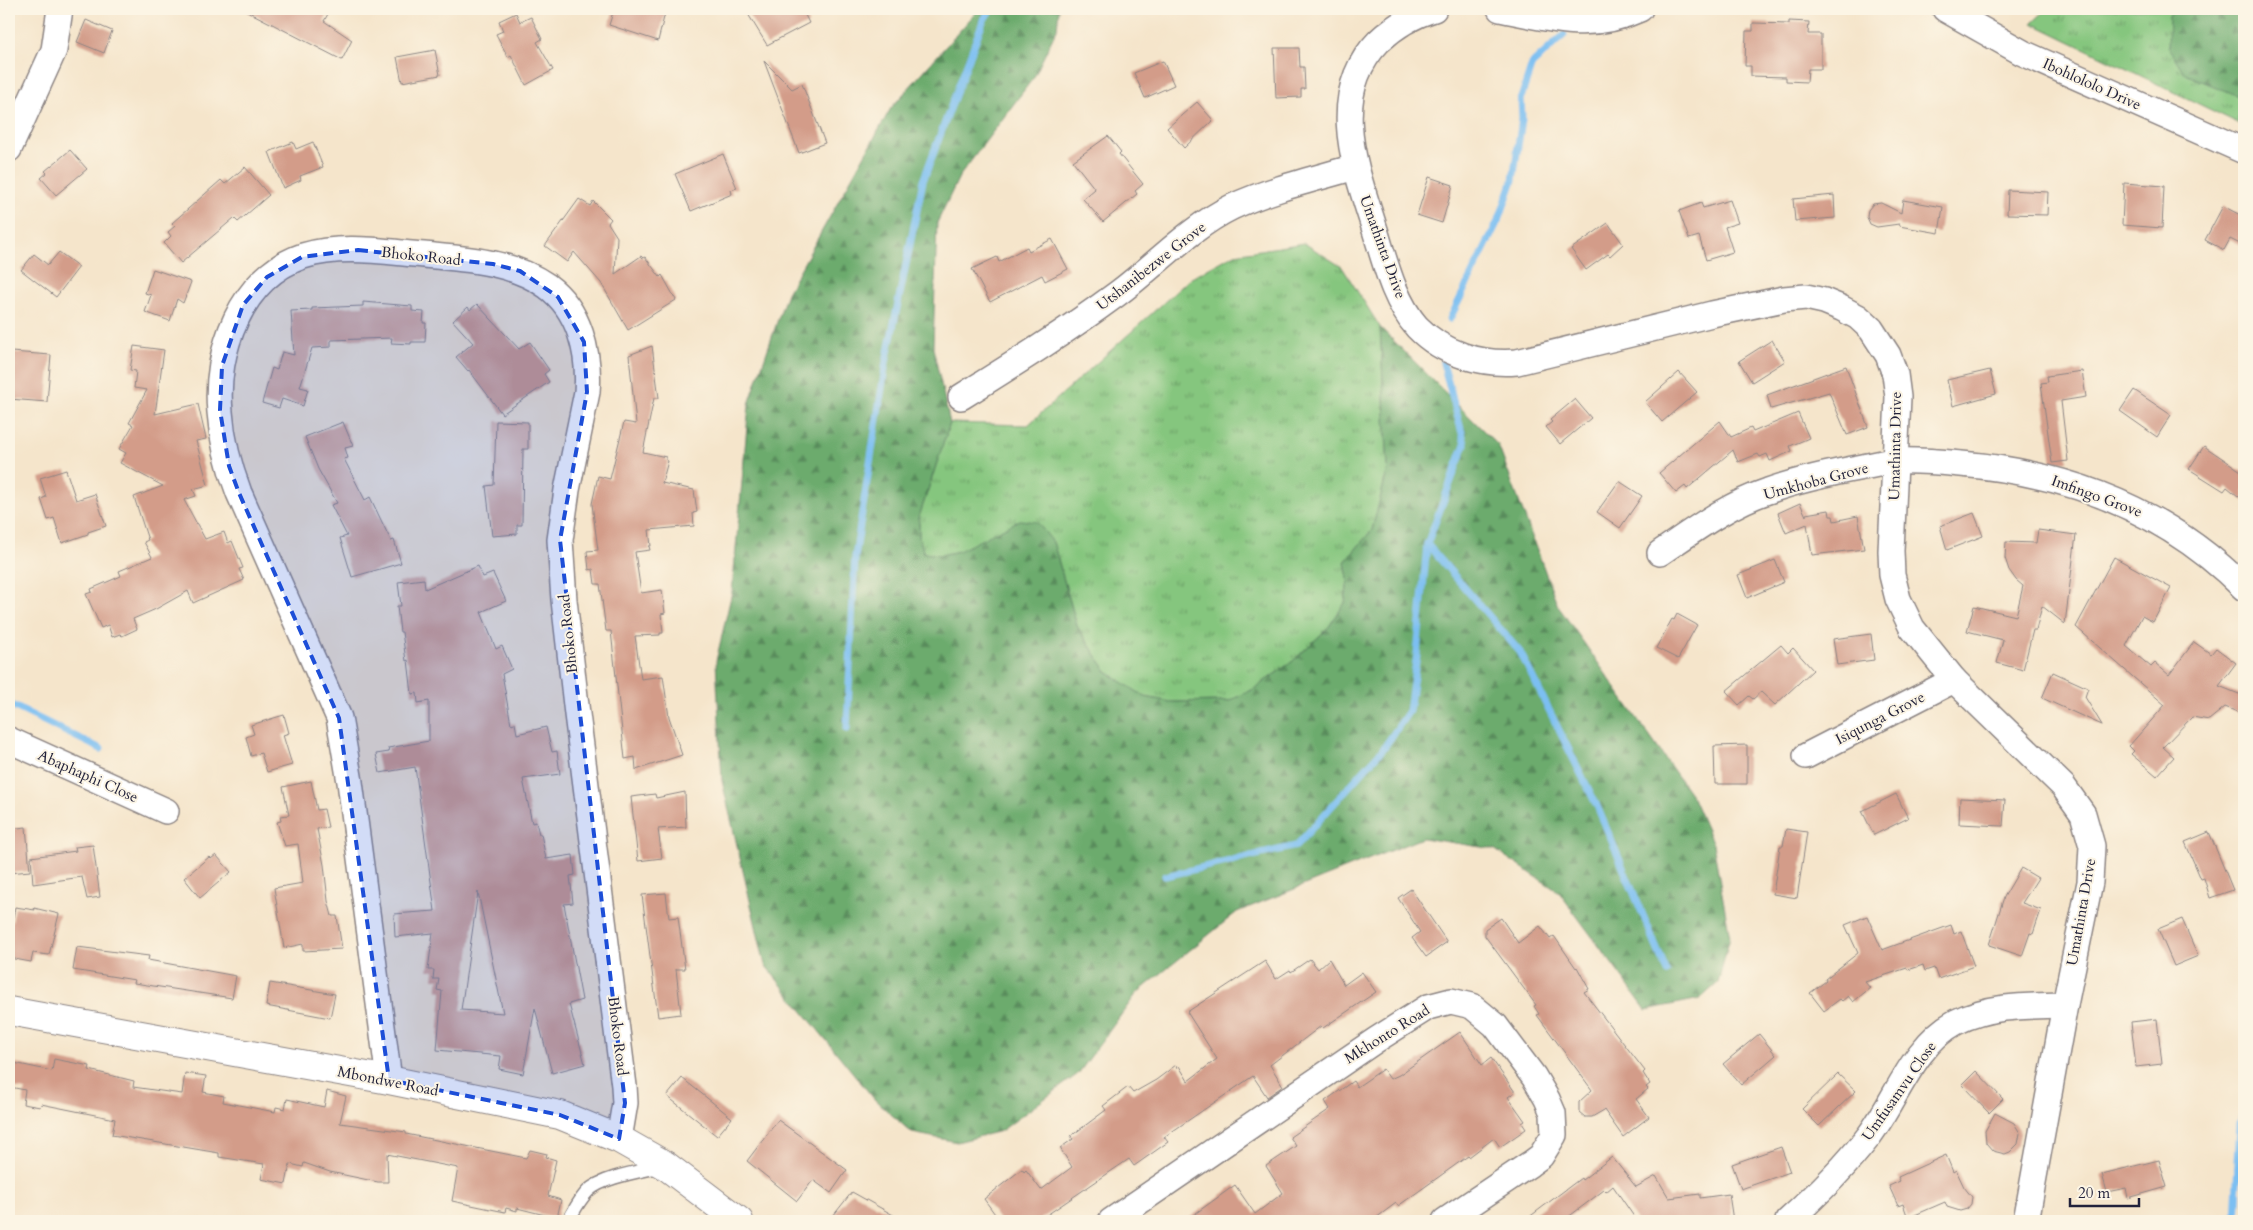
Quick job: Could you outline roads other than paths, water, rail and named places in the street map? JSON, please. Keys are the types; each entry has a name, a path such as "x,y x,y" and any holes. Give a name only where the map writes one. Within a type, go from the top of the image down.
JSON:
{"street":[{"path":"9,149 54,50 60,9"},
{"name":"Umathinta Drive","path":"1434,9 1394,28 1371,50 1354,82 1348,116 1355,167 1387,268 1399,298 1417,326 1443,347 1462,356 1480,360 1499,363 1517,362 1712,314 1784,299 1806,297 1824,300 1858,317 1870,329 1888,356 1895,374 1898,398 1891,551 1892,575 1898,599 1912,628 1954,680 2062,786 2083,814 2092,846 2090,882 2065,1005 2026,1221"},
{"path":"1500,9 1545,18 1589,23 1606,22 1640,9"},
{"name":"Ibohlololo Drive","path":"1945,9 2024,53 2244,150"},
{"name":"Utshanibezwe Grove","path":"961,397 1056,337 1118,294 1211,220 1231,208 1257,197 1355,167"},
{"name":"Bhoko Road","path":"389,1080 350,782 339,718 239,493 228,459 220,410 222,366 226,348 244,305 256,287 267,277 302,257 336,250 427,256 493,264 520,271 548,287 558,297 569,311 584,342 588,377 587,392 567,490 560,540 564,600 577,714 624,1086 624,1103 619,1139"},
{"name":"Umkhoba Grove","path":"1660,553 1701,526 1767,491 1834,473 1896,461"},
{"name":"Imfingo Grove","path":"1896,461 1979,466 2065,481 2151,516 2226,570 2244,588"},
{"name":"Isiqunga Grove","path":"1806,756 1954,680"},
{"name":"Abaphaphi Close","path":"9,740 166,811"},
{"name":"Mkhonto Road","path":"1111,1221 1390,1030 1428,1007 1451,1001 1472,1006 1495,1025 1534,1077 1547,1100 1553,1113 1554,1134 1541,1156 1445,1221"},
{"name":"Umfusamvu Close","path":"1788,1221 1837,1174 1869,1135 1888,1108 1905,1076 1924,1050 1940,1034 1956,1022 1987,1011 2005,1008 2065,1005"},
{"name":"Mbondwe Road","path":"9,1011 389,1080 560,1115 619,1139 665,1165 739,1221"}],"lane":[{"path":"568,1221 579,1202 592,1187 665,1165"}],"waterway":[{"path":"847,729 855,557 886,362 923,181 983,21 991,9"},
{"path":"1450,319 1500,217 1513,180 1522,119 1521,98 1532,64 1564,35"},
{"path":"1165,876 1296,846 1383,749 1409,711 1417,654 1427,544 1465,444 1443,363"},
{"path":"1427,544 1520,652 1597,806 1667,972"},
{"path":"9,704 101,749"},
{"path":"2235,1221 2240,1123 2244,1114"}]}
